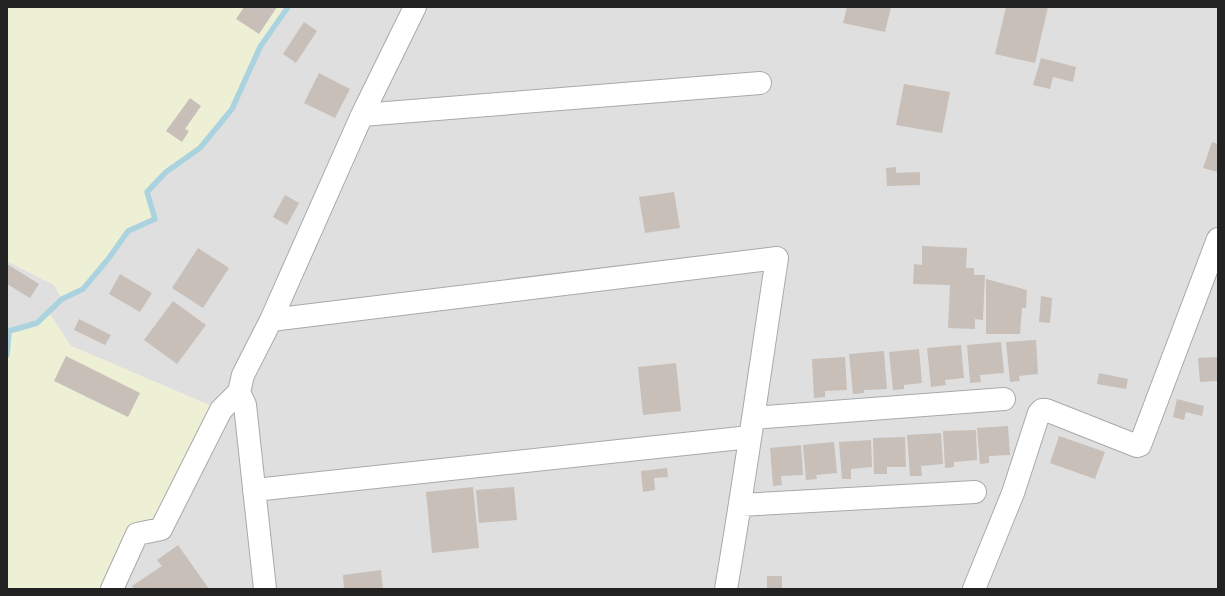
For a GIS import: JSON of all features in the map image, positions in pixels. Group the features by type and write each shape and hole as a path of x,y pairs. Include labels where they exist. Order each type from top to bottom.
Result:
{"street":[{"path":"112,589 137,534 161,529 221,410 239,392 243,375 271,320 362,115 415,7"},
{"path":"362,115 760,83"},
{"path":"974,589 1013,493 1039,413 1042,410 1046,410 1137,446 1140,445 1217,242"},
{"path":"271,320 778,258 751,427 741,505 726,589"},
{"path":"239,392 245,405 265,589"},
{"path":"254,490 751,427 1004,400"},
{"path":"741,505 975,492"}],"shaded area":[{"path":"288,7 1218,7 1218,589 112,589 221,410 71,346 49,313 37,323 9,331 7,355 7,261 54,285 83,289 109,258 128,231 155,219 147,192 166,172 200,148 248,75 260,47"}],"green space":[{"path":"7,7 288,7 260,47 232,109 200,148 166,172 147,192 155,219 128,231 109,258 83,289 62,299 54,285 7,261"},
{"path":"49,313 71,346 221,410 161,529 137,534 112,589 7,589 7,355 9,331 37,323"}],"building":[{"path":"244,7 277,7 259,34 236,19"},
{"path":"847,7 891,7 885,32 843,23"},
{"path":"1006,7 1048,7 1035,63 995,54"},
{"path":"304,22 317,31 296,63 283,54"},
{"path":"1041,58 1076,67 1073,82 1053,77 1050,89 1033,85"},
{"path":"319,73 350,89 335,118 304,103"},
{"path":"904,84 950,92 942,133 896,125"},
{"path":"190,98 201,106 185,129 189,131 182,142 166,131"},
{"path":"1212,142 1218,144 1218,172 1203,168"},
{"path":"896,167 896,173 920,172 920,185 887,186 886,168"},
{"path":"674,192 680,228 645,233 639,197"},
{"path":"285,195 299,203 287,225 273,217"},
{"path":"922,246 967,248 966,268 974,268 974,275 985,275 983,320 975,319 975,329 948,328 950,285 913,284 914,264 922,265"},
{"path":"198,248 229,268 203,308 172,288"},
{"path":"7,264 39,284 30,298 7,284"},
{"path":"120,274 152,293 140,312 109,294"},
{"path":"986,279 1027,290 1026,308 1022,308 1020,334 986,334"},
{"path":"1041,296 1052,298 1050,323 1039,322"},
{"path":"173,301 206,325 177,364 144,340"},
{"path":"79,319 111,335 105,345 74,330"},
{"path":"1036,340 1038,374 1019,376 1020,381 1010,382 1006,342"},
{"path":"1001,342 1004,373 980,375 981,382 970,383 967,345"},
{"path":"961,345 964,378 945,380 946,385 931,387 927,348"},
{"path":"919,349 922,383 904,385 904,389 893,390 889,352"},
{"path":"884,351 887,389 864,390 864,393 853,394 849,354"},
{"path":"66,356 140,393 128,417 54,381"},
{"path":"845,357 847,390 825,391 825,397 814,398 812,359"},
{"path":"1218,357 1218,381 1200,382 1198,358"},
{"path":"676,363 681,411 643,415 638,367"},
{"path":"1099,373 1128,379 1126,389 1097,384"},
{"path":"1177,399 1204,406 1202,416 1186,412 1184,420 1173,417"},
{"path":"1008,426 1010,455 989,456 989,463 980,464 977,428"},
{"path":"976,430 977,460 954,462 954,467 945,468 943,431"},
{"path":"941,433 943,464 921,466 922,476 910,476 907,435"},
{"path":"1059,436 1105,452 1095,479 1050,463"},
{"path":"905,437 906,467 887,467 887,474 874,474 873,438"},
{"path":"871,440 872,467 851,469 851,479 842,479 839,442"},
{"path":"834,442 837,473 816,475 817,479 806,480 803,445"},
{"path":"801,445 803,475 781,476 782,485 773,486 770,448"},
{"path":"667,468 668,477 654,478 655,490 643,492 641,471"},
{"path":"473,487 479,548 432,553 426,492"},
{"path":"514,487 517,520 479,523 476,490"},
{"path":"178,545 209,589 134,589 132,586 162,566 157,560"},
{"path":"381,570 383,589 344,589 343,575"},
{"path":"767,576 782,576 782,589 767,589"}],"waterway":[{"path":"7,355 9,331 37,323 62,299 83,289 109,258 128,231 155,219 147,192 166,172 200,148 232,109 260,47 288,7"}]}
